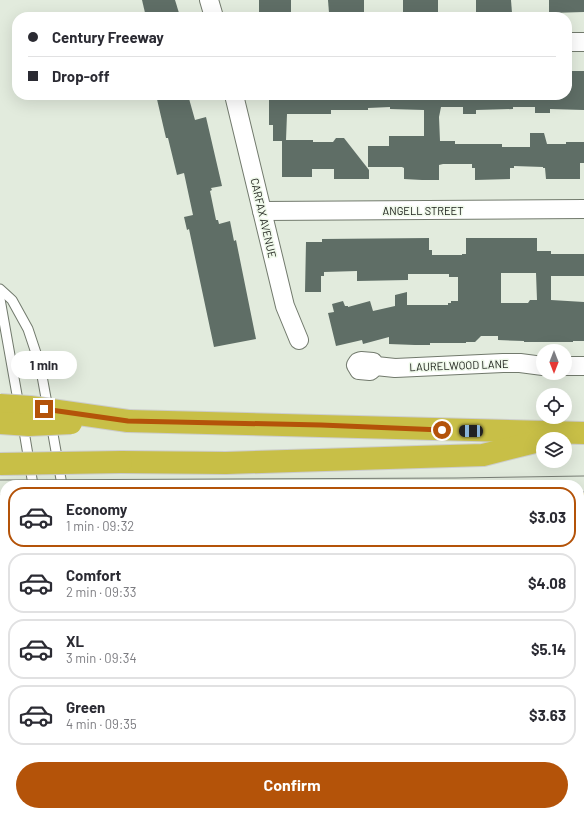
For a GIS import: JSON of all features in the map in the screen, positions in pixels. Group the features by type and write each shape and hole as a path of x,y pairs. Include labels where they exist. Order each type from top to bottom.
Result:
{"highway":[{"path":"0,405 30,407 128,421"},
{"path":"0,423 29,425 128,421 579,433"},
{"path":"0,464 121,462 226,463 483,455 536,442"}],"street":[{"path":"209,0 213,12"},
{"path":"572,42 584,42"},
{"name":"CARFAX AVENUE","path":"235,100 285,306 299,340"},
{"name":"ANGELL STREET","path":"262,210 584,209"},
{"name":"LAURELWOOD LANE","path":"376,366 395,368 503,363 536,365"},
{"path":"572,366 584,366"}],"lane":[{"path":"0,289 12,300 28,329 40,364 61,480"},
{"path":"0,299 32,480"}],"building":[{"path":"142,0 175,0 179,12 145,12"},
{"path":"259,0 291,0 291,12 259,12"},
{"path":"328,0 364,0 364,12 329,12"},
{"path":"403,0 438,0 438,12 403,12"},
{"path":"476,0 511,0 512,12 476,12"},
{"path":"549,0 584,0 584,12 549,12"},
{"path":"572,71 584,71 584,110 550,109 550,113 535,113 535,107 513,107 513,109 476,110 476,114 463,114 463,107 441,107 439,117 440,141 455,141 455,144 502,144 502,147 530,147 530,133 544,133 547,144 584,142 584,163 580,163 580,179 546,179 545,168 543,167 514,166 514,168 510,168 510,179 475,180 475,168 472,168 472,164 443,164 439,165 439,180 404,179 404,168 402,167 368,167 368,146 389,146 389,136 424,136 424,110 390,109 390,107 368,108 368,110 331,110 331,114 287,114 286,140 333,142 336,138 344,138 369,170 369,179 334,179 334,169 312,169 312,177 282,177 282,141 273,141 273,125 269,125 269,100 572,100"},
{"path":"157,100 189,100 195,120 206,117 222,186 211,188 212,190 210,191 216,220 218,220 219,224 230,221 234,241 236,240 256,339 214,347 189,229 187,230 184,217 193,215 184,173 177,175 168,138 166,138"},
{"path":"429,238 429,250 432,250 432,255 462,255 466,254 466,238 537,238 537,251 551,251 551,254 584,254 584,276 551,276 551,300 584,302 584,341 524,342 498,340 498,336 481,336 475,342 430,343 430,345 415,345 389,344 389,337 363,344 362,340 336,346 328,313 334,312 332,304 343,301 345,306 348,307 370,301 373,311 395,306 395,295 407,292 407,305 448,305 451,301 458,301 458,277 449,277 449,274 408,274 408,280 357,281 357,271 324,272 324,276 321,276 321,292 305,292 306,242 322,242 322,239","holes":["501,273 536,273 537,300 530,300 528,303 501,303"]}],"tram line":[{"path":"0,480 584,476"}],"route":[{"path":"44,409 128,421 321,425 442,430"}]}
